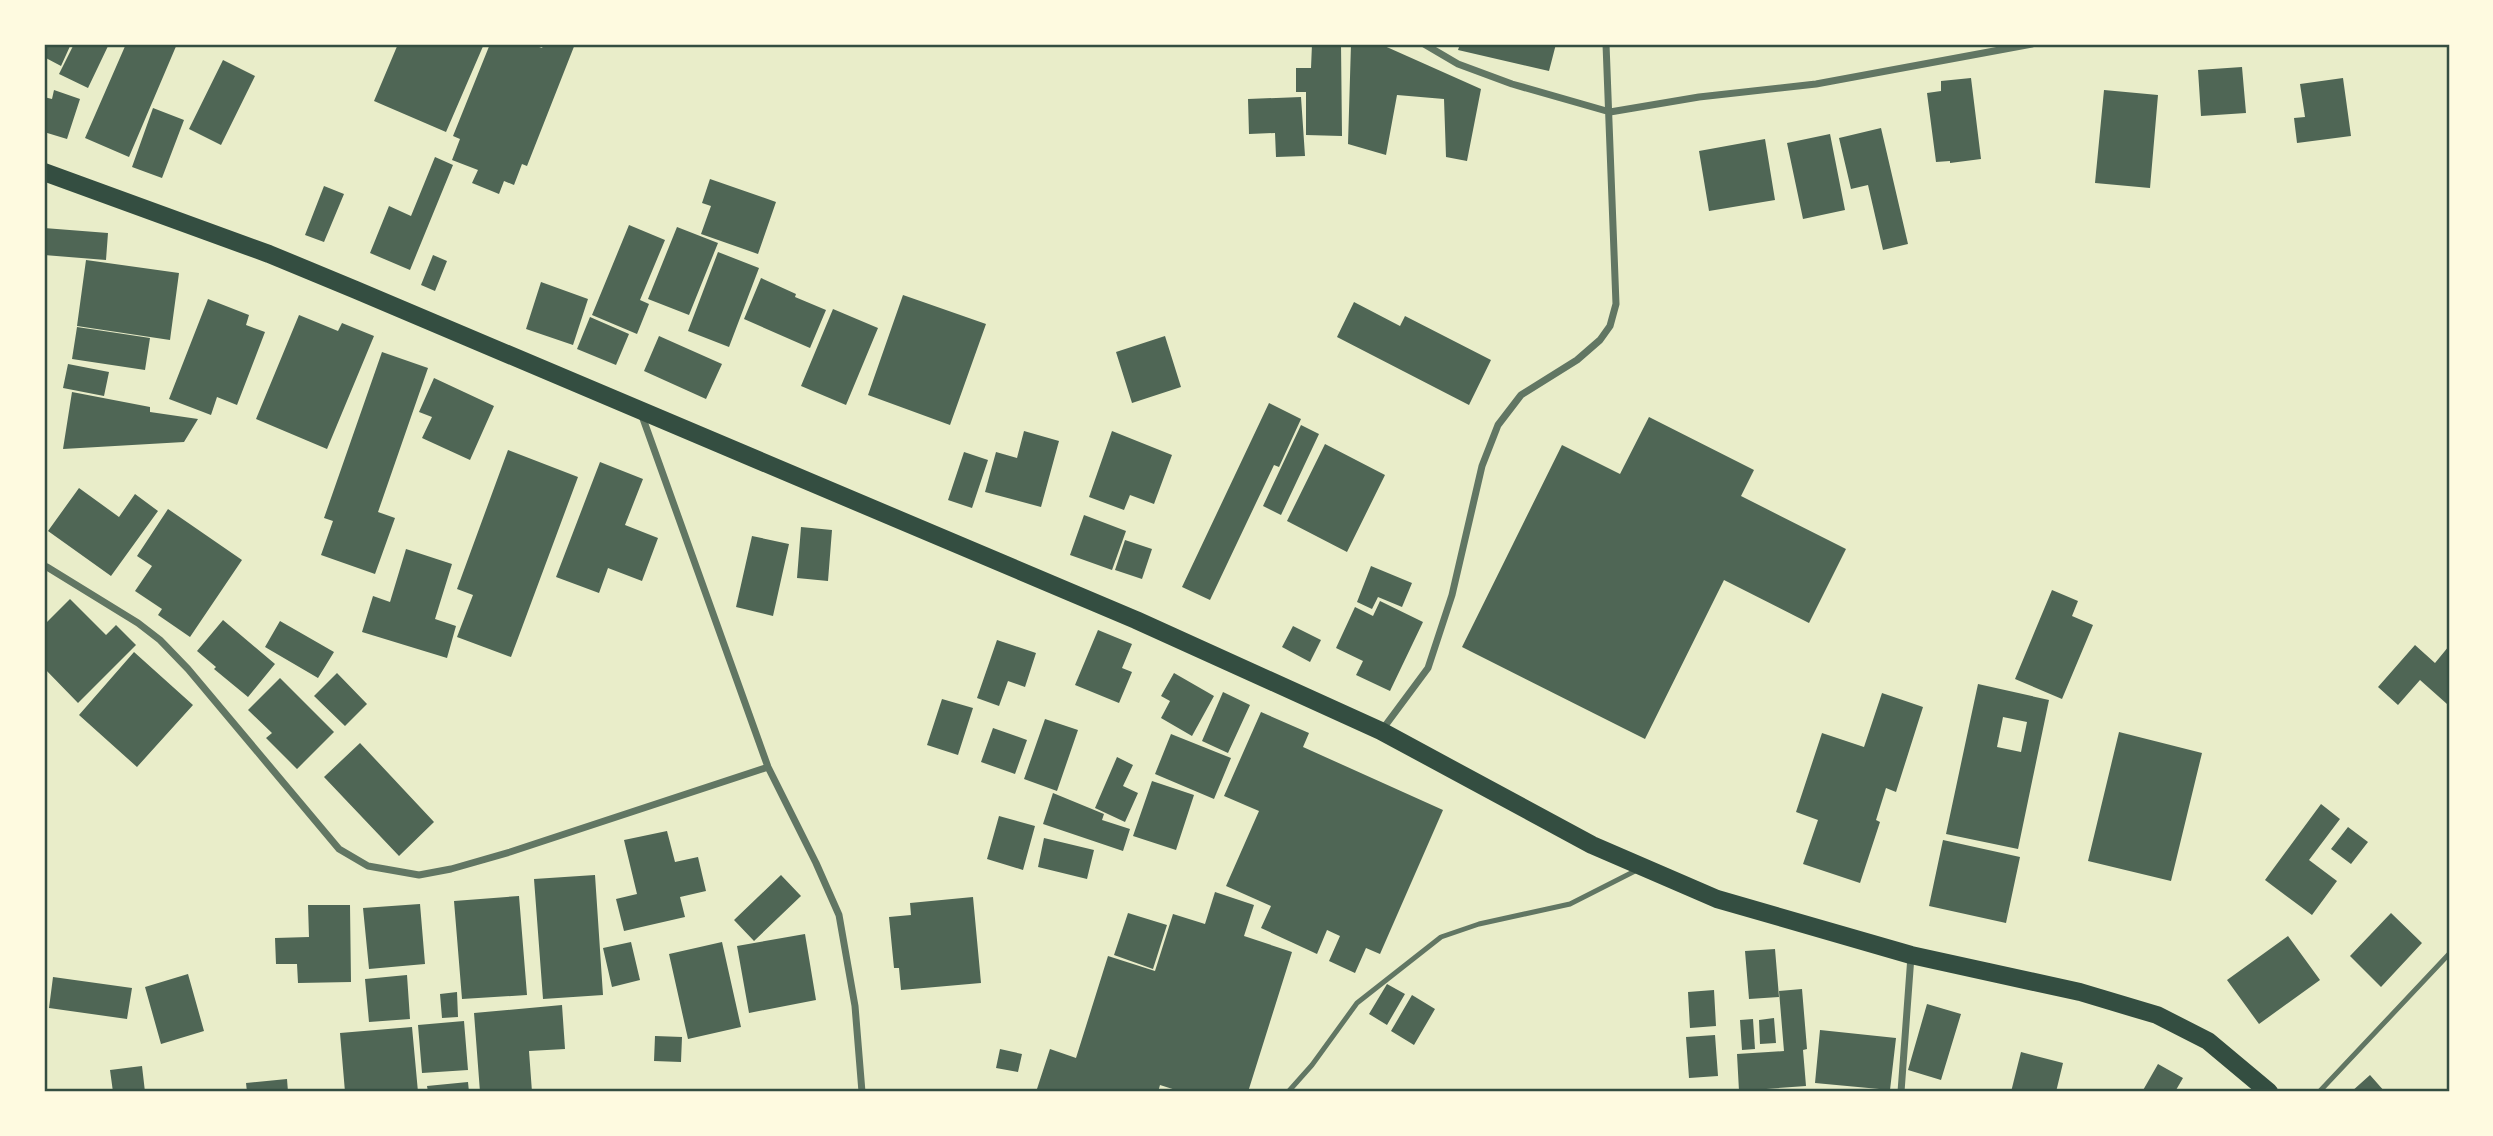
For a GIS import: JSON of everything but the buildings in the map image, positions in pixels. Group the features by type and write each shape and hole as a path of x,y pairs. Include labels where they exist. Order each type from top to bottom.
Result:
{"main road":[{"path":"44,172 269,254 1136,620 1381,731 1592,845 1717,899 1911,955 2080,992 2157,1015 2208,1041 2269,1092"}],"street":[{"path":"1424,44 1458,64 1513,84 1609,112 1699,97 1816,84 2032,44"},
{"path":"1381,731 1428,668 1452,595 1482,467 1498,425 1521,395 1577,360 1600,340 1610,326 1616,304 1606,44"},
{"path":"641,412 768,767 839,915 855,1006 862,1092"},
{"path":"47,567 138,623 160,640 188,669 339,849 368,866 419,875 452,869 768,767"},
{"path":"1901,1092 1911,955"}],"lane":[{"path":"1288,1092 1312,1065 1357,1003 1441,937 1479,924 1570,904 1643,867"},
{"path":"2319,1092 2449,954"}]}
